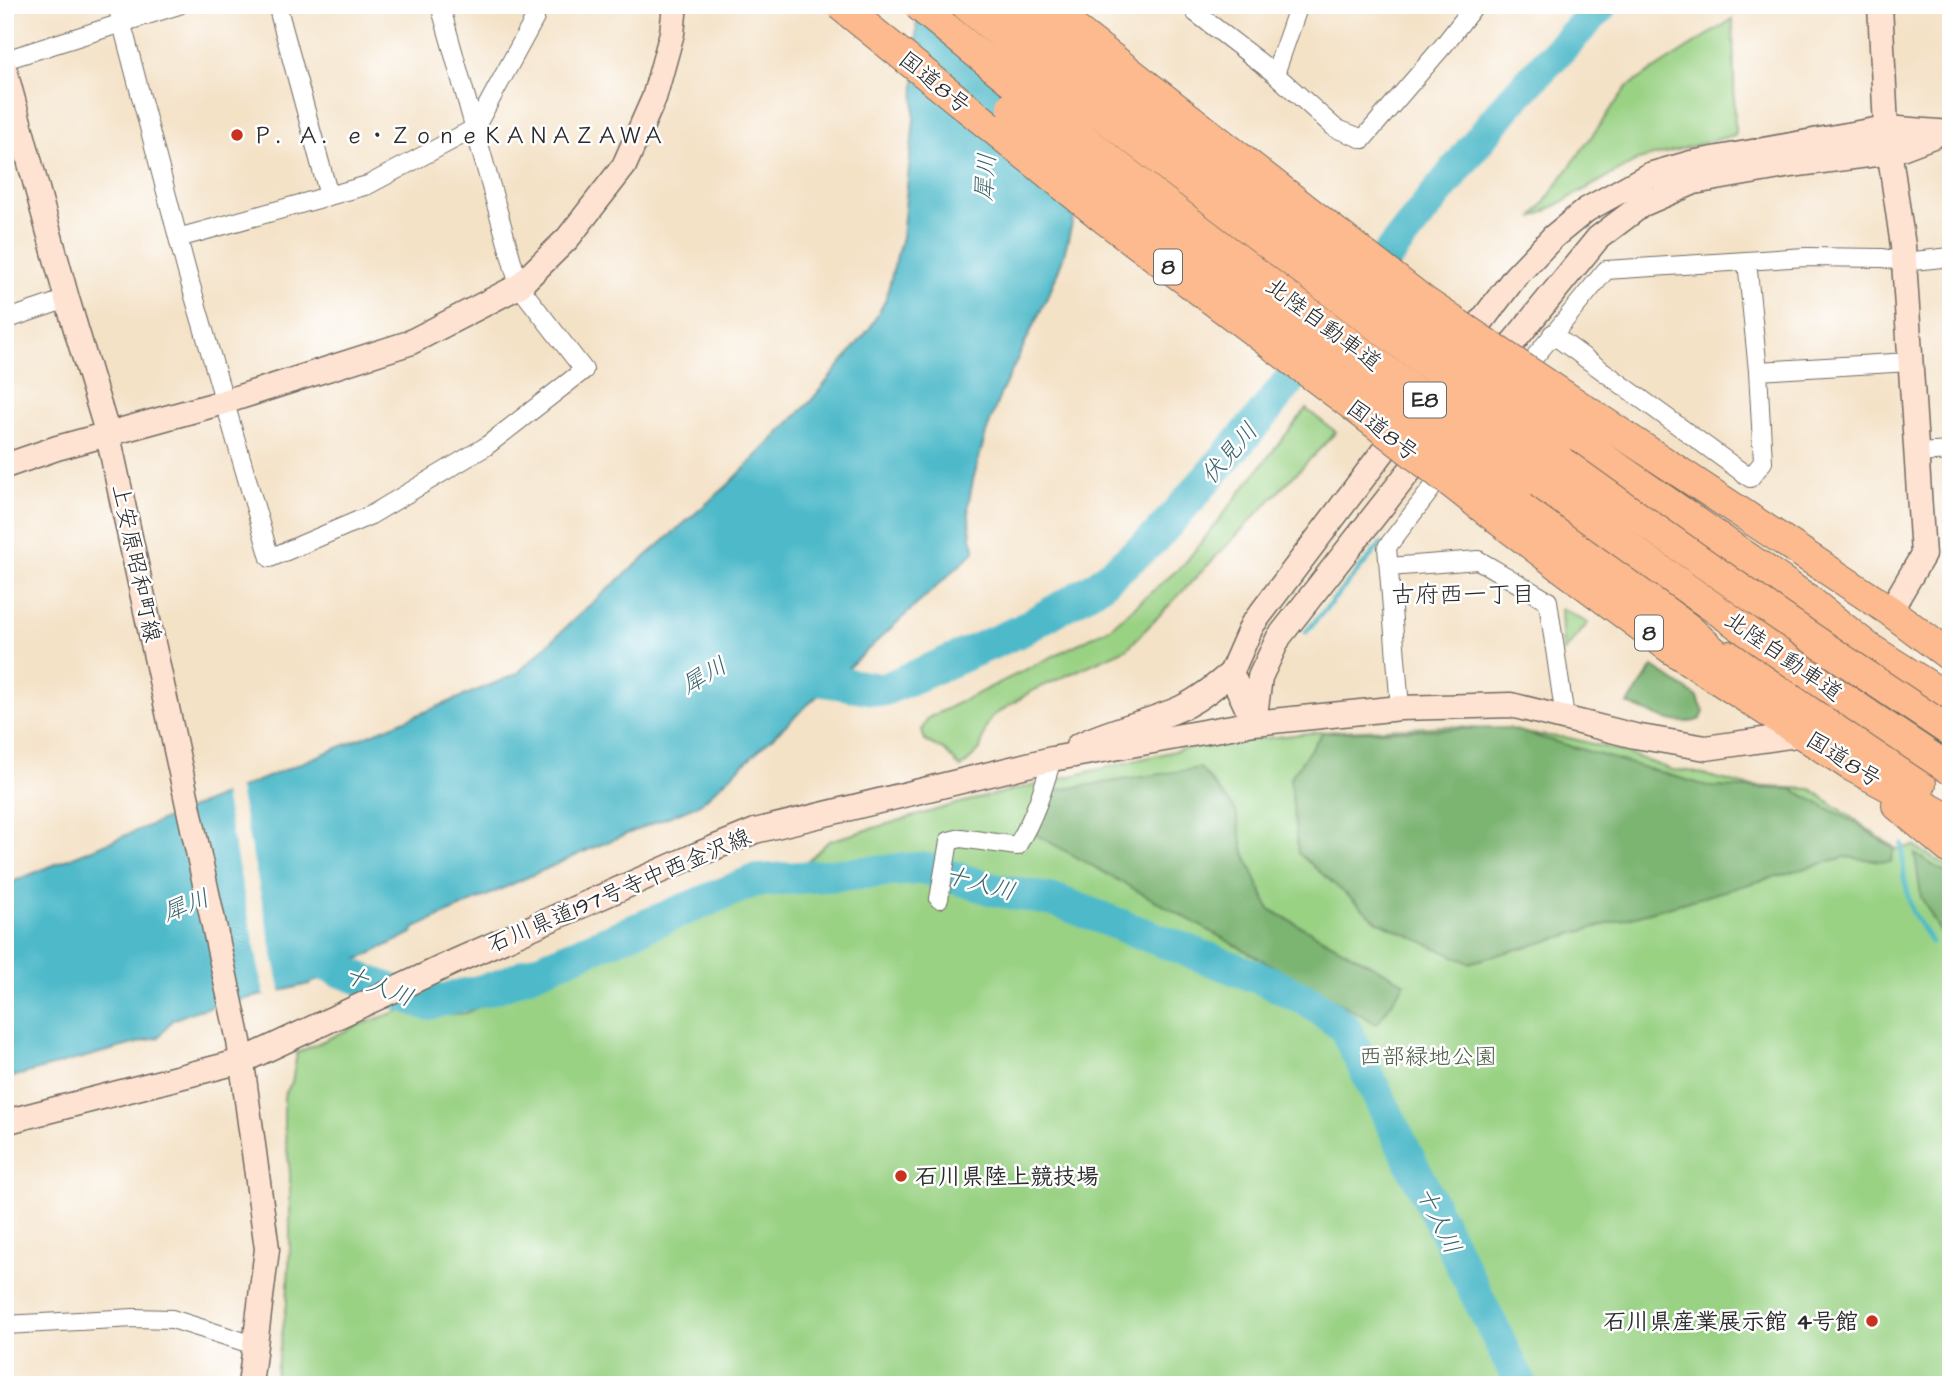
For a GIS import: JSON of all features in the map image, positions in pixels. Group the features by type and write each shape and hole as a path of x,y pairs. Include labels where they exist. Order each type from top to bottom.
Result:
{"highway":[{"name":"国道8号","path":"839,5 1106,220 1349,403 1509,511 1670,648 1852,766 1951,820"},
{"path":"896,5 1175,244 1509,511 1951,804"},
{"name":"北陸自動車道","path":"918,5 1170,207 1381,368 1630,549 1951,770"},
{"name":"北陸自動車道","path":"966,5 1191,184 1400,345 1643,520 1951,732"},
{"path":"997,5 1331,263 1578,422 1890,611 1951,657"},
{"path":"1044,5 1869,648 1951,700"},
{"path":"1806,598 1848,618 1880,617 1890,611"},
{"path":"1689,629 1804,734"},
{"path":"1852,766 1951,850"}],"main road":[{"path":"5,466 57,448 224,401 409,344 519,286 568,238 624,166 654,98 671,33 675,5"},
{"path":"1880,5 1888,140 1904,262 1923,555 1890,611"},
{"name":"上安原昭和町線","path":"5,71 67,299 108,435 240,1051 267,1249 257,1346 250,1385"},
{"path":"1052,759 1103,734 1179,709 1202,697 1231,673 1252,625 1515,277 1553,237 1586,210 1649,175 1691,163 1946,133"},
{"path":"1254,723 1260,677 1279,636 1517,335 1598,238 1643,204 1694,182 1791,165 1888,140"},
{"path":"1231,673 1254,723"},
{"name":"石川県道197号寺中西金沢線","path":"5,1122 240,1051 361,1007 456,961 755,831 1052,759 1254,723 1400,708 1511,705 1635,736 1706,748 1804,734"}],"street":[{"path":"5,60 119,14 180,5"},
{"path":"277,5 329,196"},
{"path":"119,14 178,238 270,558 371,515 485,447 584,370 519,286 440,5"},
{"path":"178,238 368,185 475,128 535,18 537,5"},
{"path":"1196,5 1196,13 1275,74 1335,128 1363,139 1475,5"},
{"path":"1275,74 1299,5"},
{"path":"1400,708 1387,547 1552,334 1606,270 1805,257 1883,258 1904,262 1951,257"},
{"path":"1552,334 1750,478 1763,462 1758,371 1747,261"},
{"path":"5,320 67,299"},
{"path":"1758,371 1910,362"},
{"path":"1917,453 1951,451"},
{"path":"1389,567 1478,560 1548,601 1565,718"},
{"path":"939,899 949,841 961,838 1017,846 1039,802 1052,759"},
{"path":"5,1325 134,1318 172,1319 257,1346"}],"green space":[{"path":"1733,19 1735,135 1638,160 1533,218 1627,87"},
{"path":"1306,409 1336,432 1128,648 1032,691 993,716 986,727 980,750 961,768 944,750 925,741 922,730 928,718 1110,628 1184,564"},
{"path":"1561,608 1588,623 1563,653"},
{"path":"1653,667 1696,696 1704,711 1701,719 1692,722 1674,721 1628,704"},
{"name":"西部緑地公園","path":"1451,726 1569,738 1624,752 1672,770 1689,771 1748,786 1811,789 1896,849 1914,846 1951,869 1951,1385 274,1385 287,1303 290,1247 290,1173 284,1124 284,1096 292,1082 297,1053 356,1026 405,1009 443,1015 466,1013 578,961 711,908 777,889 829,841 960,803 1191,747 1318,732"},
{"path":"1508,728 1711,787 1792,789 1856,823 1894,849 1891,862 1845,857 1469,963 1377,921 1298,853 1290,778 1323,732"},
{"path":"1200,768 1236,811 1244,852 1269,909 1405,983 1377,1024 1035,834 1051,791"},
{"path":"1915,854 1951,876 1951,952 1921,897"}],"water":[{"name":"犀川","path":"917,5 1082,5 1085,16 1074,216 1063,258 1051,289 1000,395 986,433 968,506 975,551 700,804 588,850 415,928 412,933 309,984 195,1011 172,1020 159,1037 5,1079 5,885 517,674 583,611 727,486 811,401 870,328 885,301 902,237 914,119"}],"pier":[{"path":"238,785 281,994 265,998 223,790"}],"waterway":[{"name":"伏見川","path":"1361,289 1507,105 1602,5"},
{"name":"伏見川","path":"789,675 883,690 1020,631 1096,587 1156,537 1260,418 1319,343"},
{"path":"1306,632 1381,544"},
{"path":"1902,844 1904,877 1912,911 1931,942"},
{"name":"十人川","path":"317,933 328,966 427,1004 496,987 754,881 924,868 995,890 1057,901 1267,981 1309,1001 1344,1027 1521,1385"}],"place":[{"name":"Ｐ．Ａ．ｅ・ＺｏｎｅＫＡＮＡＺＡＷＡ","path":"237,135"},
{"name":"石川県陸上競技場","path":"901,1176"},
{"name":"石川県産業展示館 4号館","path":"1872,1321"}],"district":[{"name":"古府西一丁目","path":"1463,594"}]}
